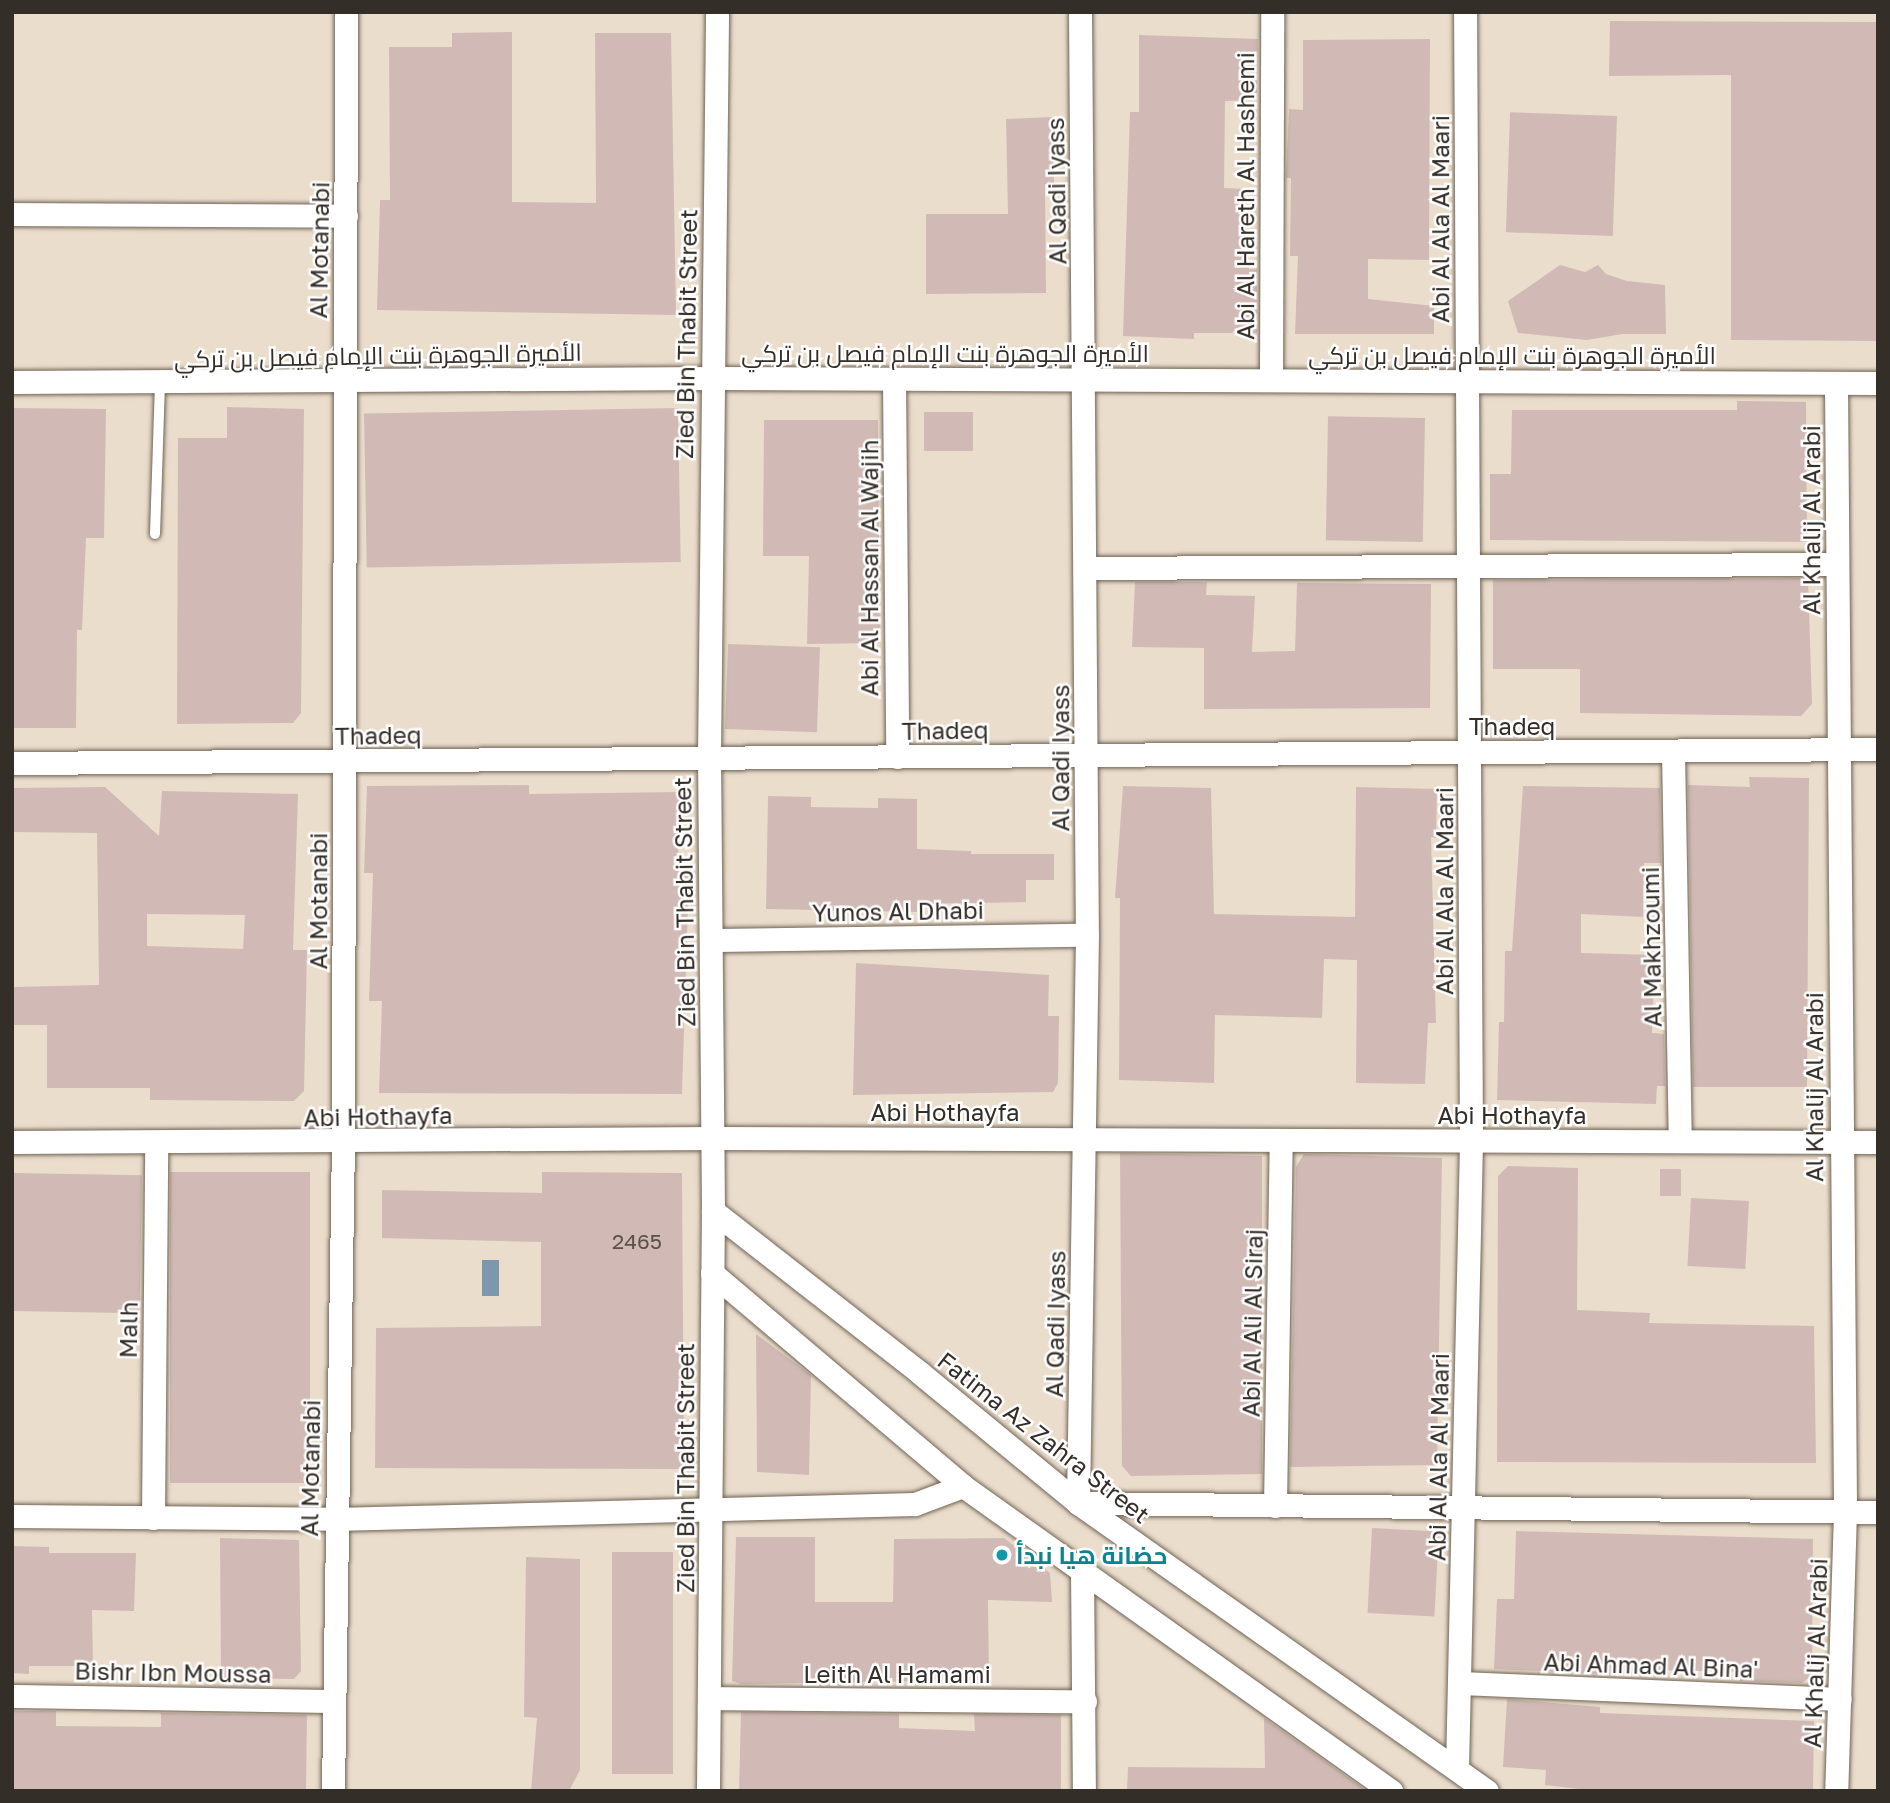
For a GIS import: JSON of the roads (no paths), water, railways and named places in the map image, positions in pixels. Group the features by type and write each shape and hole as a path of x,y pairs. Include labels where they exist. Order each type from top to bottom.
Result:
{"street":[{"name":"Al Motanabi","path":"333,1791 335,1519 343,1143 346,12"},
{"name":"Zied Bin Thabit Street","path":"708,1791 713,1211 709,757 717,12"},
{"name":"Al Qadi Iyass","path":"1078,1503 1087,935 1080,12"},
{"name":"Abi Al Hareth Al Hashemi","path":"1271,380 1272,12"},
{"name":"Abi Al Ala Al Maari","path":"1457,1769 1471,1142 1465,12"},
{"path":"12,214 346,216"},
{"name":"الأميرة الجوهرة بنت الإمام فيصل بن تركي","path":"12,382 712,378 1878,383"},
{"name":"Abi Al Hassan Al Wajih","path":"894,379 897,757"},
{"name":"Al Khalij Al Arabi","path":"1836,384 1845,1512 1836,1791"},
{"path":"1086,568 1838,564"},
{"name":"Thadeq","path":"12,763 1878,749"},
{"name":"Al Makhzoumi","path":"1673,751 1680,1141"},
{"name":"Yunos Al Dhabi","path":"711,940 1087,935"},
{"name":"Abi Hothayfa","path":"12,1142 343,1143 713,1138 1084,1138 1878,1142"},
{"name":"Abi Al Ali Al Siraj","path":"1275,1506 1281,1140"},
{"name":"Malh","path":"153,1518 156,1143"},
{"name":"Fatima Az Zahra Street","path":"713,1211 920,1373 1078,1503 1488,1791"},
{"path":"712,1273 963,1486 1391,1791"},
{"path":"12,1516 335,1519 915,1504 963,1486"},
{"path":"1078,1503 1878,1512"},
{"path":"1082,1570 1084,1791"},
{"name":"Abi Ahmad Al Bina'","path":"1460,1683 1840,1699"},
{"name":"Bishr Ibn Moussa","path":"12,1696 334,1701"},
{"name":"Leith Al Hamami","path":"709,1698 1085,1701"}],"lane":[{"path":"155,534 160,383"}],"water":[{"path":"482,1260 499,1260 499,1296 482,1296"}],"place":[{"name":"حضانة هيا نبدأ","path":"1002,1555"}]}
